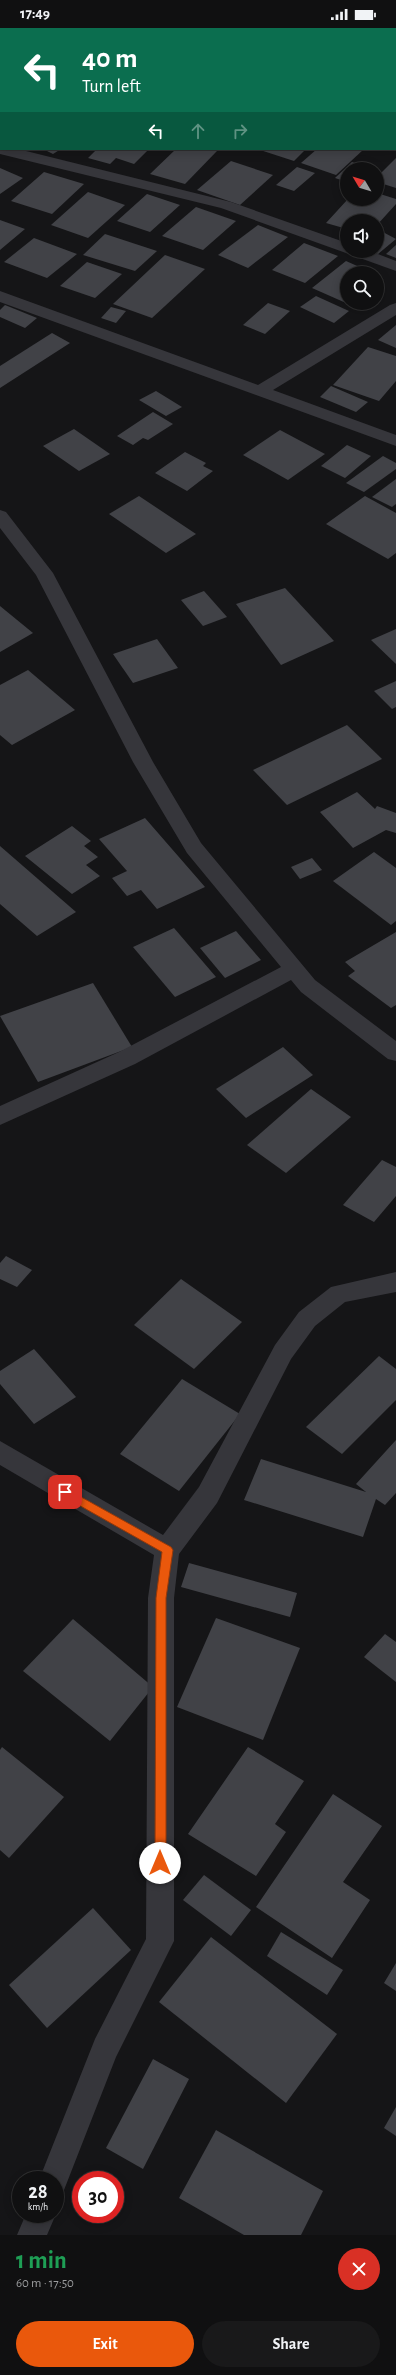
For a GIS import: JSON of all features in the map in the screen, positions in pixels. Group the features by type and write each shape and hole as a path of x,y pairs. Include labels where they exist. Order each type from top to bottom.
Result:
{"street":[{"path":"0,150 226,205 340,246"},
{"path":"374,258 396,266"},
{"path":"0,296 396,441"},
{"path":"260,390 396,308"},
{"path":"0,516 44,573 143,762 194,848 308,986 396,1053"},
{"path":"0,1116 127,1058 295,969"},
{"path":"58,2171 105,2049 160,1941 161,1598 167,1550 208,1495 283,1352 307,1319 339,1294 396,1282"},
{"path":"0,1452 65,1492 167,1550"},
{"path":"32,2235 37,2223"}],"building":[{"path":"45,150 59,150 53,154"},
{"path":"96,150 148,150 134,164 116,158 110,164 88,158"},
{"path":"175,150 217,151 185,184 150,174"},
{"path":"260,150 305,150 294,161"},
{"path":"316,150 363,150 350,162 340,162 340,171 336,175 301,163"},
{"path":"396,158 396,188 384,184 384,170"},
{"path":"231,161 273,175 240,205 197,190"},
{"path":"297,167 315,173 294,191 276,185"},
{"path":"0,168 23,178 0,194"},
{"path":"44,172 84,184 52,214 11,201"},
{"path":"340,173 340,180 335,178"},
{"path":"88,192 125,205 88,238 51,225"},
{"path":"147,194 180,205 150,232 117,221"},
{"path":"384,195 396,199 396,204 384,217 384,214 340,214 340,227 326,223 342,206 384,206"},
{"path":"196,207 236,221 203,250 162,236"},
{"path":"0,220 25,229 0,250"},
{"path":"258,225 288,237 248,268 218,255"},
{"path":"384,233 396,239 384,249"},
{"path":"105,234 157,251 135,271 83,255"},
{"path":"34,238 77,254 47,278 4,262"},
{"path":"304,243 338,256 305,283 272,270"},
{"path":"396,245 396,258 386,254"},
{"path":"165,255 205,269 152,318 113,304"},
{"path":"346,261 357,266 340,266 340,300 312,288"},
{"path":"87,262 122,274 95,298 60,286"},
{"path":"316,296 340,307 340,310 349,311 334,323 300,307"},
{"path":"268,303 290,311 265,334 243,325"},
{"path":"5,305 37,318 25,328 0,317 0,310"},
{"path":"111,307 126,311 116,323 101,318"},
{"path":"396,325 396,348 378,340"},
{"path":"52,333 70,343 0,388 0,366"},
{"path":"368,347 396,356 396,381 379,401 333,385"},
{"path":"331,386 368,402 356,412 320,397"},
{"path":"156,391 182,407 166,416 139,400"},
{"path":"153,412 173,424 148,440 143,438 133,445 117,436"},
{"path":"74,429 110,454 79,471 43,446"},
{"path":"280,430 325,454 288,480 243,455"},
{"path":"347,445 371,456 345,478 321,466"},
{"path":"185,452 206,463 203,466 213,471 187,491 155,473"},
{"path":"383,456 396,463 396,469 364,492 346,483"},
{"path":"396,479 396,504 392,507 372,497"},
{"path":"139,496 196,534 166,553 109,514"},
{"path":"365,496 396,513 396,553 388,559 326,524"},
{"path":"285,588 334,641 281,665 236,604"},
{"path":"204,591 227,617 203,626 181,600"},
{"path":"0,606 33,633 0,652"},
{"path":"396,629 396,664 371,640"},
{"path":"157,639 178,668 133,683 113,654"},
{"path":"28,670 75,710 12,745 0,735 0,685"},
{"path":"396,681 396,707 392,709 374,691"},
{"path":"347,725 382,759 287,805 253,770"},
{"path":"357,792 375,809 377,806 396,813 396,833 386,830 353,848 320,812"},
{"path":"145,818 205,887 157,909 141,890 127,896 112,878 127,871 99,839"},
{"path":"72,826 91,841 84,846 98,857 86,865 100,876 72,894 25,856"},
{"path":"0,846 76,912 37,936 0,904"},
{"path":"374,852 396,868 396,921 391,925 333,881"},
{"path":"312,858 322,870 300,879 291,867"},
{"path":"174,928 216,977 175,997 133,947"},
{"path":"236,931 261,960 225,978 200,948"},
{"path":"396,932 396,1005 391,1008 348,976 355,971 345,962"},
{"path":"93,983 132,1047 38,1082 0,1016"},
{"path":"283,1047 313,1075 246,1118 216,1089"},
{"path":"311,1089 351,1117 286,1173 247,1145"},
{"path":"382,1160 396,1167 396,1196 374,1222 343,1205"},
{"path":"6,1256 32,1270 17,1287 0,1279 0,1263"},
{"path":"181,1279 242,1322 194,1369 134,1325"},
{"path":"34,1349 76,1397 34,1424 0,1384 0,1371"},
{"path":"379,1356 396,1369 396,1400 342,1454 306,1427"},
{"path":"182,1379 240,1414 179,1491 120,1454"},
{"path":"396,1440 396,1493 385,1505 376,1499 363,1537 244,1500 261,1459 366,1492 356,1484"},
{"path":"189,1563 297,1593 290,1617 181,1587"},
{"path":"216,1618 300,1648 263,1740 177,1707"},
{"path":"73,1619 153,1687 110,1741 23,1671"},
{"path":"385,1634 396,1642 396,1682 364,1657"},
{"path":"2,1747 64,1797 9,1858 0,1850 0,1750"},
{"path":"248,1747 304,1781 275,1824 286,1832 256,1876 188,1834"},
{"path":"333,1794 382,1826 343,1882 370,1900 332,1958 256,1907"},
{"path":"204,1875 251,1910 231,1936 183,1900"},
{"path":"93,1908 131,1950 47,2028 9,1985"},
{"path":"281,1932 343,1970 327,1995 267,1956"},
{"path":"211,1937 337,2034 286,2103 159,2002"},
{"path":"396,1963 396,1991 384,1983"},
{"path":"153,2059 189,2079 143,2169 106,2148"},
{"path":"396,2107 396,2136 384,2128"},
{"path":"216,2130 323,2191 301,2235 244,2235 179,2198"}],"route":[{"path":"65,1492 167,1550 161,1598 160,1863"}]}
